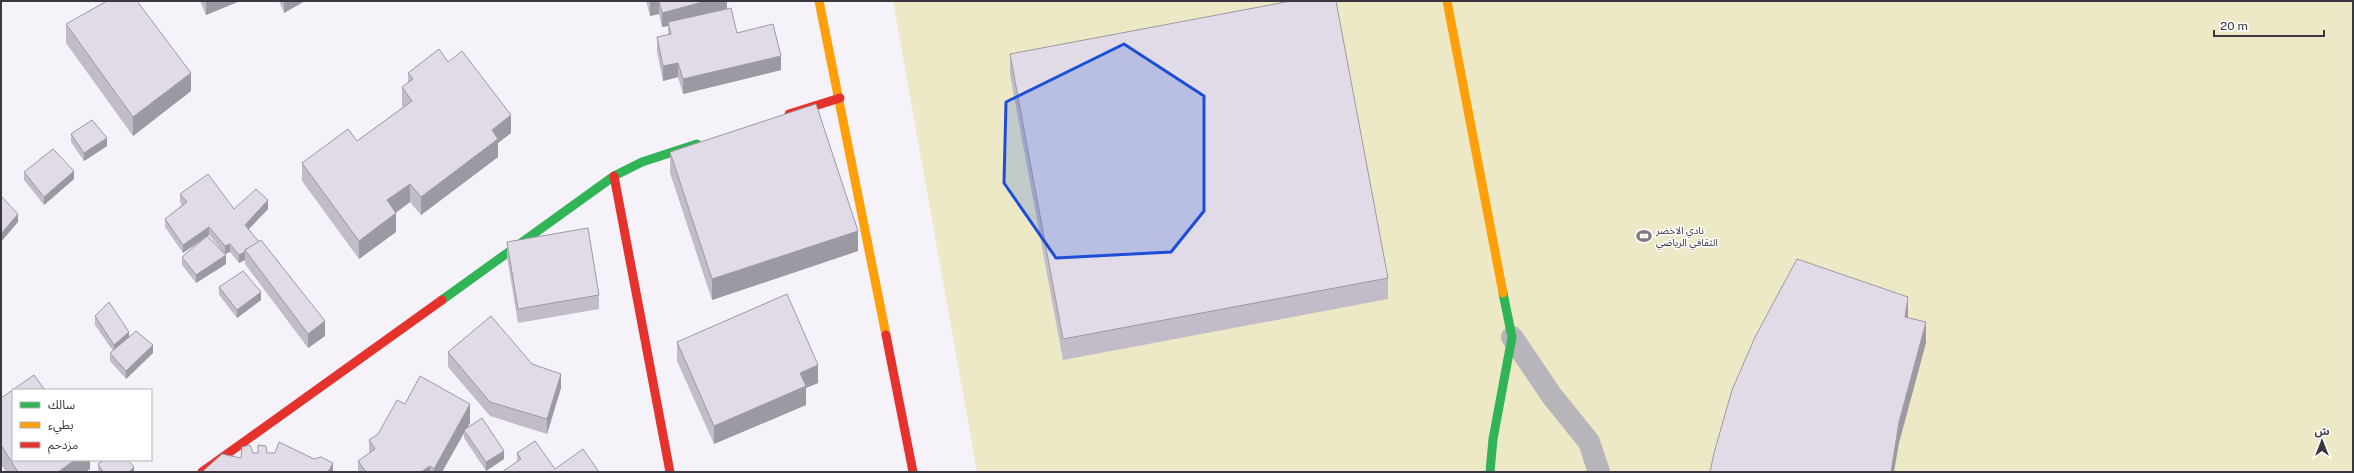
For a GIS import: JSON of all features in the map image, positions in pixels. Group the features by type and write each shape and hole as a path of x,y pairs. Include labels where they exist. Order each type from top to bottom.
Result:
{"street":[{"path":"820,1 913,472"},
{"path":"1447,1 1512,337 1493,439 1490,472"},
{"path":"781,117 840,98"},
{"path":"202,472 614,176 642,162 708,141"},
{"path":"614,176 670,472"},
{"path":"1512,337 1552,396 1589,442 1599,472"}],"highlighted area":[{"path":"1124,44 1204,96 1204,211 1171,252 1056,258 1004,183 1006,102"}],"shaded area":[{"name":"نادي الاخضر الثقافي الرياضي","path":"893,1 2353,1 2353,472 977,472"}],"building":[{"path":"107,1 137,1 191,73 133,117 66,24"},
{"path":"659,1 706,1 662,13"},
{"path":"1291,1 1336,1 1388,278 1063,339 1010,54"},
{"path":"731,8 737,33 773,24 781,56 683,79 678,63 663,66 657,37 671,34 668,22"},
{"path":"439,49 448,62 462,51 511,115 492,130 498,139 421,197 410,184 387,200 396,213 359,241 302,163 348,129 357,141 412,101 402,87 413,79 408,73"},
{"path":"816,104 858,231 712,279 670,152"},
{"path":"92,120 107,138 84,153 71,134"},
{"path":"53,149 74,171 44,197 24,172"},
{"path":"208,174 234,209 256,189 268,200 245,225 259,242 239,255 230,244 225,246 209,227 183,245 165,219 187,202 180,194"},
{"path":"1,196 18,214 1,234"},
{"path":"588,228 599,295 518,309 507,242"},
{"path":"207,236 226,255 196,275 182,257"},
{"path":"261,240 325,321 308,334 245,250"},
{"path":"1797,259 1908,297 1905,317 1926,322 1899,422 1891,472 1710,472 1732,390 1755,337"},
{"path":"243,271 261,292 237,310 219,287"},
{"path":"787,294 818,365 800,373 806,386 714,426 677,342"},
{"path":"109,302 129,332 114,345 95,316"},
{"path":"491,316 532,364 561,374 547,419 490,402 448,352"},
{"path":"136,331 153,345 126,371 110,353"},
{"path":"34,375 44,389 14,389"},
{"path":"420,376 470,404 434,469 430,466 421,472 366,472 358,461 375,449 369,440 378,434 397,400 405,404"},
{"path":"12,390 12,461 74,461 58,472 18,472 1,445 1,398"},
{"path":"482,418 504,451 486,462 464,430"},
{"path":"535,441 555,469 583,449 599,472 502,472 521,459 517,453"},
{"path":"279,442 314,459 321,457 333,463 328,472 202,472 222,454 241,458 242,447 250,445 253,453 258,453 258,445 266,446 267,453 275,453"},
{"path":"102,461 129,461 134,467 129,472 103,472 98,464"}],"traffic: fast":[{"path":"442,300 614,176 642,162 697,144"},
{"path":"1490,472 1493,439 1512,337 1503,293"}],"traffic: slow":[{"path":"819,1 886,335"},
{"path":"1447,1 1503,293"}],"traffic: jam":[{"path":"789,114 840,98"},
{"path":"614,176 670,472"},
{"path":"202,472 442,300"},
{"path":"886,335 913,472"}],"place":[{"name":"نادي الاخضر الثقافي الرياضي","path":"1644,236"}]}
